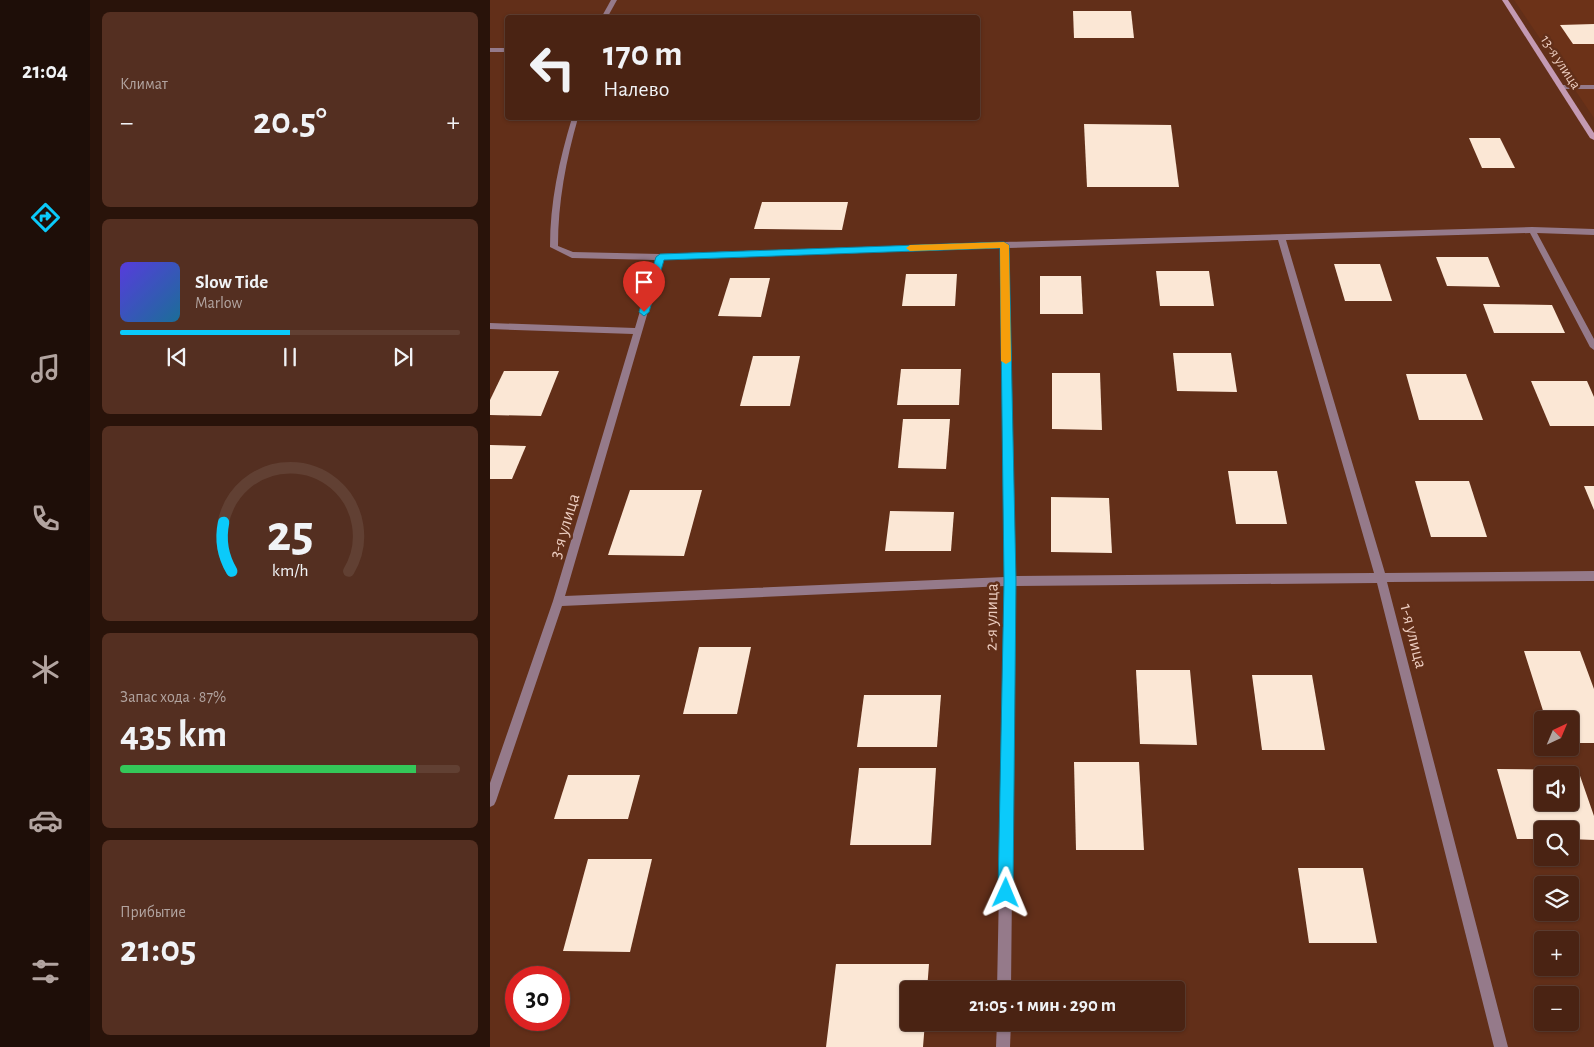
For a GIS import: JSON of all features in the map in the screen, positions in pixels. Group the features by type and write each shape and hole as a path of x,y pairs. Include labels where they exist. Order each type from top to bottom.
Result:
{"street":[{"path":"606,15 614,0"},
{"name":"13-я улица","path":"1505,0 1594,138"},
{"path":"490,50 505,50"},
{"path":"1562,88 1594,87"},
{"path":"574,120 564,155 553,218 554,247 572,255 660,257 1532,230 1594,232"},
{"path":"1532,230 1594,347"},
{"name":"1-я улица","path":"1281,237 1380,578 1501,1047"},
{"name":"2-я улица","path":"1004,245 1010,581 1004,981"},
{"name":"3-я улица","path":"490,800 558,601 660,257"},
{"path":"490,326 638,331"},
{"path":"558,601 1010,581 1594,576"},
{"path":"1003,1047 1004,1031"}],"shaded area":[{"path":"1514,0 1594,0 1594,118"}],"building":[{"path":"1073,11 1131,11 1134,38 1074,38"},
{"path":"1594,24 1594,44 1573,44 1560,25"},
{"path":"1084,124 1171,125 1179,187 1087,187"},
{"path":"1469,138 1500,138 1515,168 1482,168"},
{"path":"762,202 848,202 842,230 754,229"},
{"path":"1436,257 1488,257 1500,287 1447,286"},
{"path":"1334,264 1380,264 1392,301 1345,301"},
{"path":"1156,271 1209,271 1214,306 1160,306"},
{"path":"906,274 957,274 955,306 902,306"},
{"path":"1040,276 1081,276 1083,314 1040,314"},
{"path":"730,278 770,278 761,317 718,316"},
{"path":"1483,304 1552,305 1565,333 1494,333"},
{"path":"1173,353 1231,353 1237,392 1177,391"},
{"path":"753,356 800,356 790,406 740,406"},
{"path":"901,369 961,369 959,405 897,405"},
{"path":"504,371 559,371 541,416 490,415 490,400"},
{"path":"1052,373 1100,373 1102,430 1052,429"},
{"path":"1406,374 1466,374 1483,420 1419,420"},
{"path":"1531,381 1587,381 1594,397 1594,426 1550,426"},
{"path":"903,419 950,419 946,469 898,468"},
{"path":"490,445 526,446 512,479 490,479"},
{"path":"1228,471 1277,471 1287,524 1236,524"},
{"path":"1415,481 1469,481 1487,537 1431,537"},
{"path":"1584,486 1594,486 1594,510"},
{"path":"630,490 702,490 684,556 608,555"},
{"path":"1051,497 1109,498 1112,553 1051,552"},
{"path":"890,511 954,512 951,551 885,551"},
{"path":"699,647 751,647 737,714 683,714"},
{"path":"1524,651 1580,651 1594,689 1594,743 1579,743 1579,711 1543,711"},
{"path":"1136,670 1190,670 1197,745 1140,744"},
{"path":"1252,675 1312,675 1325,750 1262,750"},
{"path":"864,695 941,695 937,747 857,747"},
{"path":"1074,762 1139,762 1144,850 1076,850"},
{"path":"859,768 936,768 931,845 850,845"},
{"path":"1497,769 1534,769 1534,811 1579,811 1579,773 1594,816 1594,840 1579,839 1579,821 1534,821 1534,839 1517,839"},
{"path":"568,775 640,775 628,819 554,819"},
{"path":"588,859 652,859 630,952 563,951"},
{"path":"1298,868 1363,868 1377,943 1309,943"},
{"path":"836,964 929,964 928,981 900,981 900,1031 924,1031 923,1047 826,1047"}],"slow traffic":[{"path":"910,248 1004,245 1006,361"}],"route":[{"path":"644,312 660,257 1004,245 1010,581 1006,893"}]}
